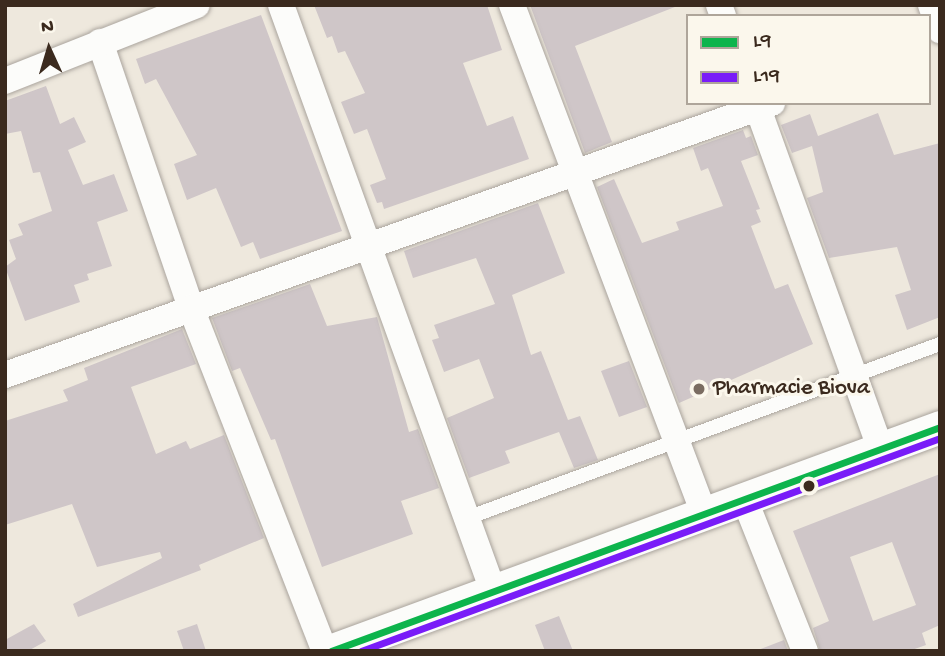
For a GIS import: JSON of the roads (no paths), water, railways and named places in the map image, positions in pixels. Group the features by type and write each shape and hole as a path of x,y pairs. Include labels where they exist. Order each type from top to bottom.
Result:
{"street":[{"path":"5,81 197,5"},
{"path":"281,5 492,588"},
{"path":"512,5 573,173 703,511"},
{"path":"931,5 940,30"},
{"path":"100,42 191,308 325,651"},
{"path":"5,375 762,105 880,448"},
{"path":"330,651 492,588 940,427"},
{"path":"744,498 805,651"}],"lane":[{"path":"467,518 675,439 940,344"}],"place":[{"name":"Pharmacie Biova","path":"699,389"}]}
